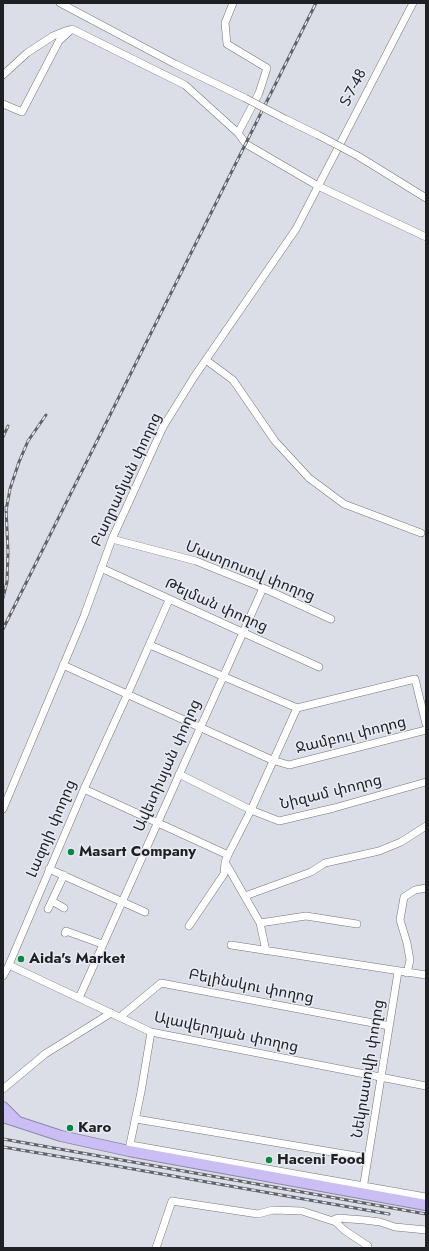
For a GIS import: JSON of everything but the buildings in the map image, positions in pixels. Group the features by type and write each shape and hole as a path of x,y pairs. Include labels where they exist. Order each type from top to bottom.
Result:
{"highway":[{"path":"3,1107 18,1121"},
{"path":"3,1117 61,1136 363,1190 426,1205"},
{"path":"3,1124 18,1121"}],"street":[{"path":"60,3 175,64 358,156 426,198"},
{"path":"233,3 225,23 227,44 267,68 259,93 238,134"},
{"name":"Տ-7-48","path":"318,186 413,3"},
{"path":"3,104 22,112 59,40 72,29"},
{"path":"3,75 27,53 53,36 72,29 186,85 238,134 246,144 318,186 426,237"},
{"name":"Բաղրամյան փողոց","path":"3,809 84,616 112,539 163,427 206,360 296,229 318,186"},
{"path":"206,360 233,380 275,441 309,478 344,504 421,534"},
{"name":"Մատրոսով փողոց","path":"112,539 196,561 263,588 331,619"},
{"name":"Թելման փողոց","path":"101,568 319,667"},
{"name":"Ավետիսյան փողոց","path":"79,998 263,588"},
{"name":"Լազոյի փողոց","path":"3,976 84,789 169,600"},
{"path":"150,645 297,708 415,679 426,724"},
{"name":"Ջամբուլ փողոց","path":"63,665 128,693 272,760 289,765 426,730"},
{"path":"189,926 224,874 225,862 228,855 251,810 272,760 297,708"},
{"name":"Նիզամ փողոց","path":"179,774 251,810 279,821 334,808 426,782"},
{"path":"84,789 228,855"},
{"path":"245,896 311,872 325,863 379,851 401,842 426,826"},
{"path":"225,862 260,923 266,951"},
{"path":"49,869 145,912"},
{"path":"48,909 64,876"},
{"path":"407,973 410,960 407,943 400,920 404,897 416,890 426,888"},
{"path":"52,901 64,908"},
{"path":"260,923 306,916 357,924"},
{"path":"65,933 66,931 102,944"},
{"path":"231,945 426,976"},
{"name":"Ալավերդյան փողոց","path":"9,965 150,1032 426,1086"},
{"name":"Նեկրասովի փողոց","path":"363,1190 398,972"},
{"name":"Բելինսկու փողոց","path":"120,1017 161,983 390,1026"},
{"path":"3,1089 45,1054 111,1013"},
{"path":"130,1148 150,1032"},
{"path":"136,1119 368,1158"},
{"path":"363,1190 426,1197"},
{"path":"156,1248 172,1201 258,1214 273,1210 302,1212 333,1220 344,1230 368,1246 368,1248"},
{"path":"333,1220 338,1218 364,1220 380,1222 396,1227 426,1230"}],"railway":[{"path":"3,629 316,3"},
{"path":"6,511 10,489 19,462 28,441 46,415"},
{"path":"3,437 8,426"},
{"path":"3,598 7,582 8,552 6,507"},
{"path":"3,1139 426,1214"},
{"path":"3,1147 389,1214"}],"place":[{"name":"Masart Company","path":"71,852"},
{"name":"Aida's Market","path":"21,959"},
{"name":"Karo","path":"70,1128"},
{"name":"Haceni Food","path":"269,1160"}]}
